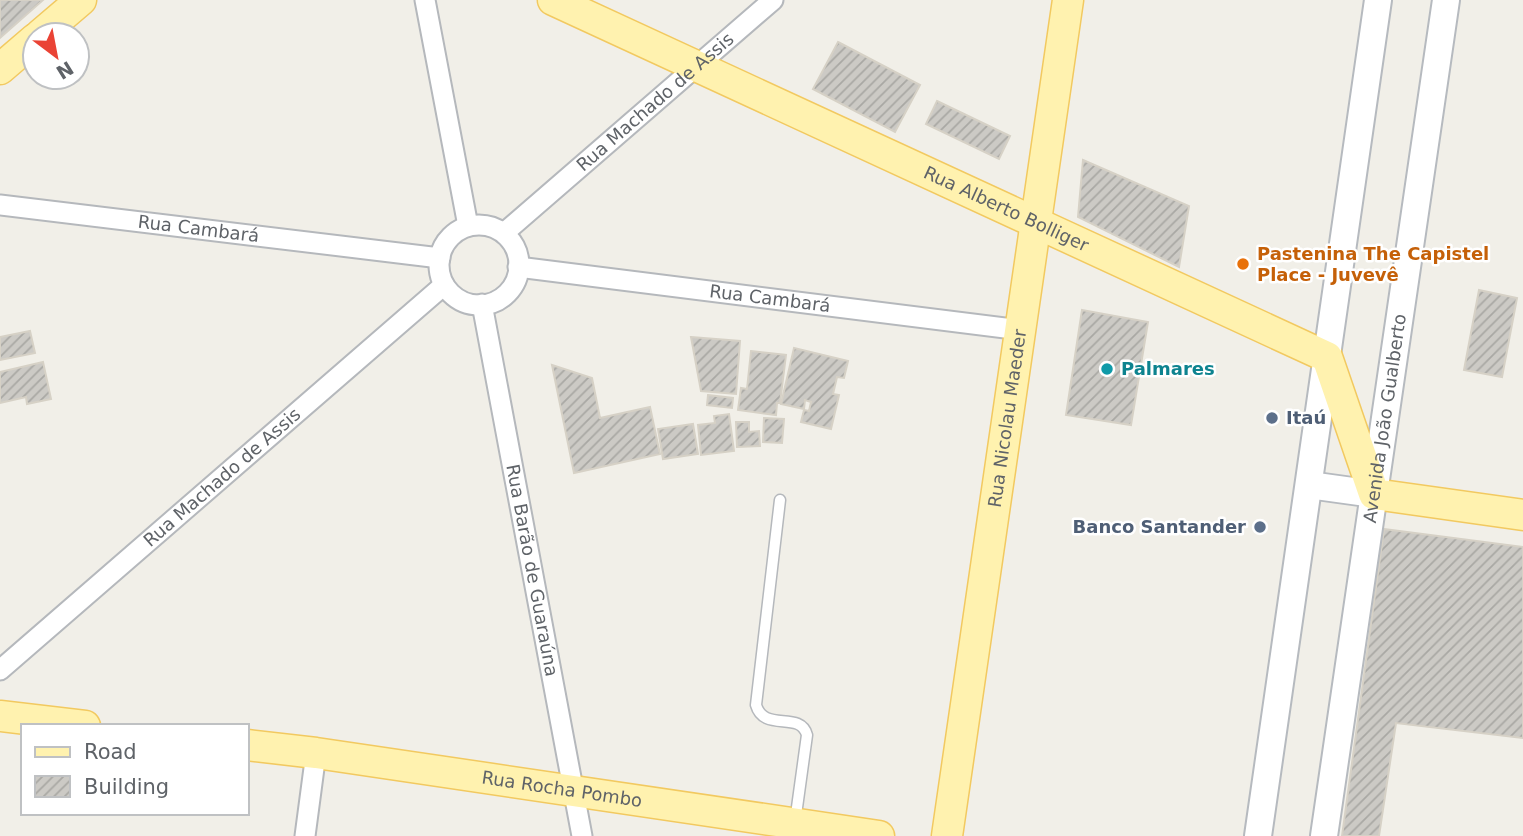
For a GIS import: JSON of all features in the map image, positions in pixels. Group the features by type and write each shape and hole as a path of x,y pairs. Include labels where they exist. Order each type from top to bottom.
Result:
{"main road":[{"path":"56,21 81,0"},
{"name":"Rua Alberto Bolliger","path":"553,0 1327,357"},
{"name":"Rua Nicolau Maeder","path":"947,836 1068,0"},
{"path":"0,69 21,51"},
{"path":"1327,357 1374,494 1523,515"},
{"path":"0,716 68,724"},
{"name":"Rua Rocha Pombo","path":"248,745 879,836"}],"street":[{"path":"425,0 468,226"},
{"name":"Rua Machado de Assis","path":"504,233 773,0"},
{"path":"1258,836 1378,0"},
{"name":"Avenida João Gualberto","path":"1324,836 1446,0"},
{"name":"Rua Cambará","path":"0,205 440,258"},
{"path":"468,226 488,226 504,233 513,244 519,267 511,288 493,302 482,304 461,301 444,285 439,269 440,258 448,239 468,226"},
{"name":"Rua Cambará","path":"519,267 1021,330"},
{"name":"Rua Machado de Assis","path":"0,670 444,285"},
{"name":"Rua Barão de Guaraúna","path":"482,304 582,836"},
{"path":"1308,485 1374,494"},
{"path":"305,836 316,753"}],"lane":[{"path":"780,500 755,705 763,718 800,724 805,728 807,735 794,822"}],"building":[{"path":"0,0 43,0 0,38"},
{"path":"838,42 920,85 895,132 813,89"},
{"path":"937,101 1010,136 999,159 926,124"},
{"path":"1083,160 1189,206 1179,267 1078,217"},
{"path":"1479,290 1517,298 1502,377 1464,370"},
{"name":"Palmares","path":"1082,310 1148,322 1131,425 1066,415"},
{"path":"30,331 35,353 0,360 0,337"},
{"path":"691,337 740,341 736,394 701,391"},
{"path":"794,348 848,361 844,378 837,377 833,394 839,395 831,429 801,422 804,410 809,411 811,402 805,400 804,409 781,404"},
{"path":"751,351 786,355 776,415 738,410 741,388 747,389"},
{"path":"43,362 51,399 27,404 26,397 0,403 0,372"},
{"path":"552,365 592,378 600,418 650,407 660,454 574,473"},
{"path":"708,395 733,398 732,408 707,405"},
{"path":"729,414 734,451 701,455 698,425 715,423 714,416"},
{"path":"764,418 784,419 782,443 763,442"},
{"path":"736,422 749,422 749,432 759,431 760,446 737,447"},
{"path":"693,424 698,454 663,459 658,429"},
{"path":"1384,529 1523,547 1523,738 1396,723 1379,836 1342,836"}],"place":[{"name":"Pastenina The Capistel Place - Juvevê","path":"1243,264"},
{"name":"Palmares","path":"1107,369"},
{"name":"Itaú","path":"1272,418"},
{"name":"Banco Santander","path":"1260,527"}]}
